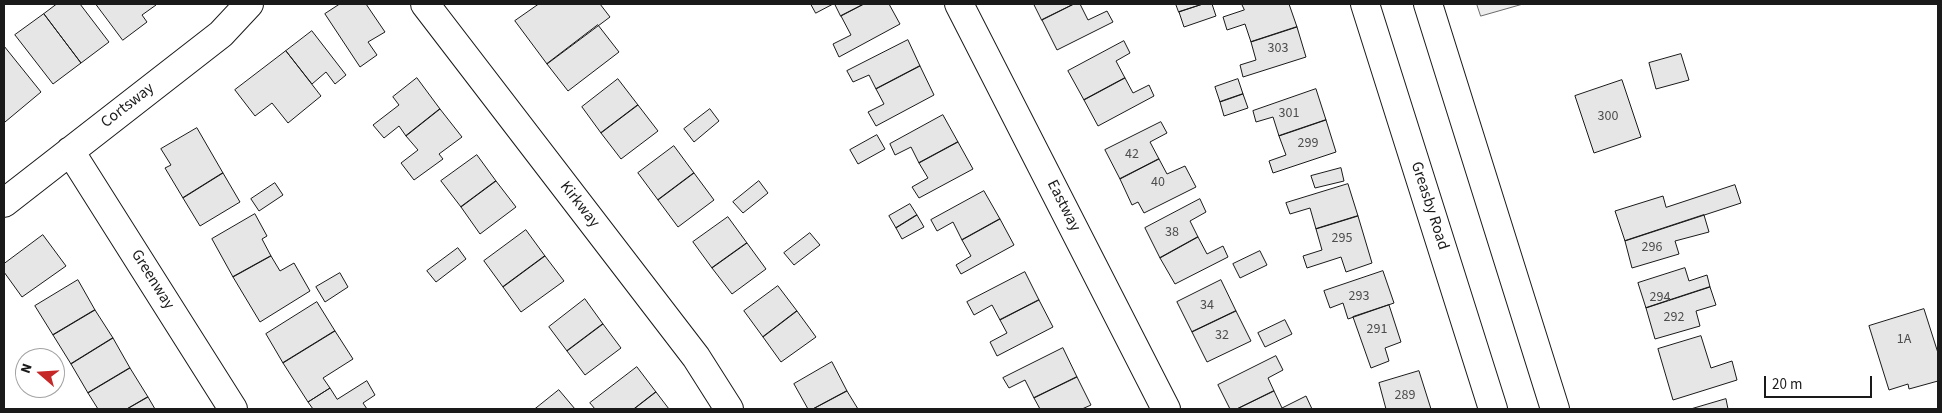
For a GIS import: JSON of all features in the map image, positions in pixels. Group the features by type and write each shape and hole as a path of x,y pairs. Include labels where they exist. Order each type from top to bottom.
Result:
{"street":[{"name":"Cortsway","path":"4,203 221,34 248,4"},
{"name":"Kirkway","path":"425,4 696,357 729,409"},
{"name":"Eastway","path":"959,4 1166,409"},
{"name":"Greasby Road","path":"1365,4 1493,409"},
{"path":"1428,4 1555,409"},
{"name":"Greenway","path":"70,151 233,409"}],"shaded area":[{"path":"1477,4 1523,4 1481,16"}],"building":[{"path":"57,4 80,4 109,42 81,63 44,14"},
{"path":"96,4 156,5 142,15 147,22 123,40"},
{"path":"340,4 366,4 385,32 368,42 377,55 360,67 325,14"},
{"path":"539,4 600,4 610,17 547,64 515,21"},
{"path":"811,4 833,4 816,13"},
{"path":"835,4 864,4 841,16"},
{"path":"864,4 889,4 900,24 839,57 833,44 851,35 841,16"},
{"path":"1034,4 1074,4 1042,20"},
{"path":"1074,4 1080,4 1088,20 1107,11 1113,22 1057,50 1042,20"},
{"path":"1176,4 1203,4 1179,12"},
{"path":"1203,4 1212,4 1216,16 1184,27 1179,12"},
{"path":"1242,4 1289,4 1297,27 1251,42 1245,24 1227,30 1223,17 1244,10"},
{"path":"44,14 81,63 53,84 15,35"},
{"path":"598,25 619,52 568,91 547,64"},
{"path":"1297,27 1306,57 1243,77 1240,65 1256,60 1251,42"},
{"path":"312,31 346,75 335,84 326,72 312,84 286,51"},
{"path":"908,40 920,66 876,89 869,75 853,82 847,71"},
{"path":"1124,41 1130,53 1116,61 1125,78 1084,100 1068,71"},
{"path":"4,46 41,92 5,122 4,120"},
{"path":"286,51 321,96 288,123 272,103 255,116 235,90"},
{"path":"1681,54 1689,80 1656,89 1649,63"},
{"path":"920,66 934,95 876,126 868,112 884,104 876,89"},
{"path":"417,78 440,109 406,136 399,126 384,138 373,125 399,105 393,97"},
{"path":"1125,78 1133,93 1149,85 1154,96 1098,126 1084,100"},
{"path":"618,79 638,105 601,133 582,107"},
{"path":"1238,79 1243,94 1220,102 1215,87"},
{"path":"1622,80 1641,137 1594,153 1575,96"},
{"path":"1316,89 1326,120 1279,136 1273,117 1256,122 1253,111"},
{"path":"1243,94 1248,108 1224,116 1220,102"},
{"path":"638,105 658,131 621,159 601,133"},
{"path":"440,109 462,137 439,154 443,159 414,180 401,163 418,150 406,136"},
{"path":"710,109 719,121 694,142 684,129"},
{"path":"943,115 958,142 919,163 911,147 895,155 890,144"},
{"path":"1326,120 1336,152 1273,173 1269,161 1286,155 1279,136"},
{"path":"1161,122 1167,133 1150,142 1159,159 1120,179 1105,150"},
{"path":"197,128 223,173 183,198 165,168 171,165 161,149"},
{"path":"877,135 885,149 858,164 850,150"},
{"path":"958,142 973,169 919,198 912,187 928,178 919,163"},
{"path":"674,146 694,173 658,200 638,173"},
{"path":"477,155 496,181 461,207 441,181"},
{"path":"1159,159 1167,174 1185,166 1196,187 1144,213 1138,202 1132,205 1120,179"},
{"path":"1341,168 1344,181 1315,188 1311,176"},
{"path":"223,173 240,202 200,226 183,198"},
{"path":"694,173 714,200 678,227 658,200"},
{"path":"496,181 516,207 480,234 461,207"},
{"path":"759,181 768,193 743,213 733,202"},
{"path":"275,183 283,195 259,211 251,199"},
{"path":"1348,184 1358,216 1316,229 1310,208 1290,214 1286,203"},
{"path":"1735,185 1741,203 1625,241 1615,211 1663,196 1666,207"},
{"path":"984,191 1000,219 962,240 953,222 937,231 931,220"},
{"path":"1200,199 1206,212 1190,221 1198,237 1160,258 1145,228"},
{"path":"910,204 917,215 896,228 889,216"},
{"path":"255,214 267,236 262,239 271,256 233,277 212,239"},
{"path":"917,215 924,227 902,239 896,228"},
{"path":"1704,215 1709,232 1675,241 1679,254 1632,268 1625,241"},
{"path":"1358,216 1372,263 1346,272 1341,257 1307,268 1303,256 1322,250 1316,229"},
{"path":"728,217 747,243 712,268 693,242"},
{"path":"1000,219 1014,245 961,274 956,265 971,256 962,240"},
{"path":"526,230 545,256 503,287 484,261"},
{"path":"810,233 820,245 794,265 784,253"},
{"path":"43,235 66,266 22,297 4,272 4,264"},
{"path":"1198,237 1207,254 1223,246 1228,257 1175,284 1160,258"},
{"path":"747,243 766,269 732,294 712,268"},
{"path":"458,248 466,259 436,282 427,271"},
{"path":"1260,251 1267,265 1240,278 1233,264"},
{"path":"271,256 280,271 294,263 310,291 260,322 233,277"},
{"path":"545,256 564,281 521,312 503,287"},
{"path":"1685,268 1689,281 1707,275 1710,287 1646,308 1638,283"},
{"path":"1383,271 1394,303 1348,319 1343,303 1330,308 1324,291"},
{"path":"1025,272 1039,300 1000,320 992,305 974,315 967,302"},
{"path":"340,273 348,287 325,302 316,287"},
{"path":"78,280 95,310 53,335 35,306"},
{"path":"1221,280 1236,311 1192,332 1177,302"},
{"path":"778,286 797,311 763,337 744,311"},
{"path":"1710,287 1716,305 1696,311 1700,326 1655,339 1646,308"},
{"path":"585,299 603,324 567,351 549,327"},
{"path":"1039,300 1053,327 997,356 990,342 1007,333 1000,320"},
{"path":"317,302 335,331 283,363 266,334"},
{"path":"1389,305 1401,342 1385,348 1389,361 1371,368 1353,317"},
{"path":"1924,309 1938,353 1938,381 1909,389 1908,384 1889,390 1869,326"},
{"path":"95,310 113,338 71,364 65,354 65,348 61,348 53,335"},
{"path":"797,311 816,337 781,362 763,337"},
{"path":"1236,311 1251,341 1207,362 1192,332"},
{"path":"1285,320 1292,334 1265,347 1258,333"},
{"path":"603,324 621,348 585,375 567,351"},
{"path":"335,331 353,359 323,378 330,388 308,402 283,363"},
{"path":"1701,336 1711,368 1732,361 1737,380 1673,400 1658,349"},
{"path":"113,338 130,368 88,393 71,364"},
{"path":"1063,348 1077,377 1034,398 1025,380 1009,388 1003,378"},
{"path":"1276,356 1283,370 1268,378 1274,391 1237,409 1230,409 1218,385"},
{"path":"832,362 847,391 813,409 808,409 794,384"},
{"path":"637,367 656,392 634,409 595,409 590,403"},
{"path":"130,368 148,397 127,409 98,409 88,393"},
{"path":"1419,371 1431,409 1386,409 1379,383"},
{"path":"1077,377 1091,405 1082,409 1040,409 1034,398"},
{"path":"367,381 375,395 363,403 367,409 313,409 308,402 330,388 337,399"},
{"path":"559,390 575,409 535,409"},
{"path":"847,391 858,409 813,409"},
{"path":"1274,391 1282,408 1306,396 1312,409 1237,409"},
{"path":"656,392 669,409 634,409"},
{"path":"148,397 155,409 127,409"},
{"path":"1726,399 1728,409 1691,409"}]}
